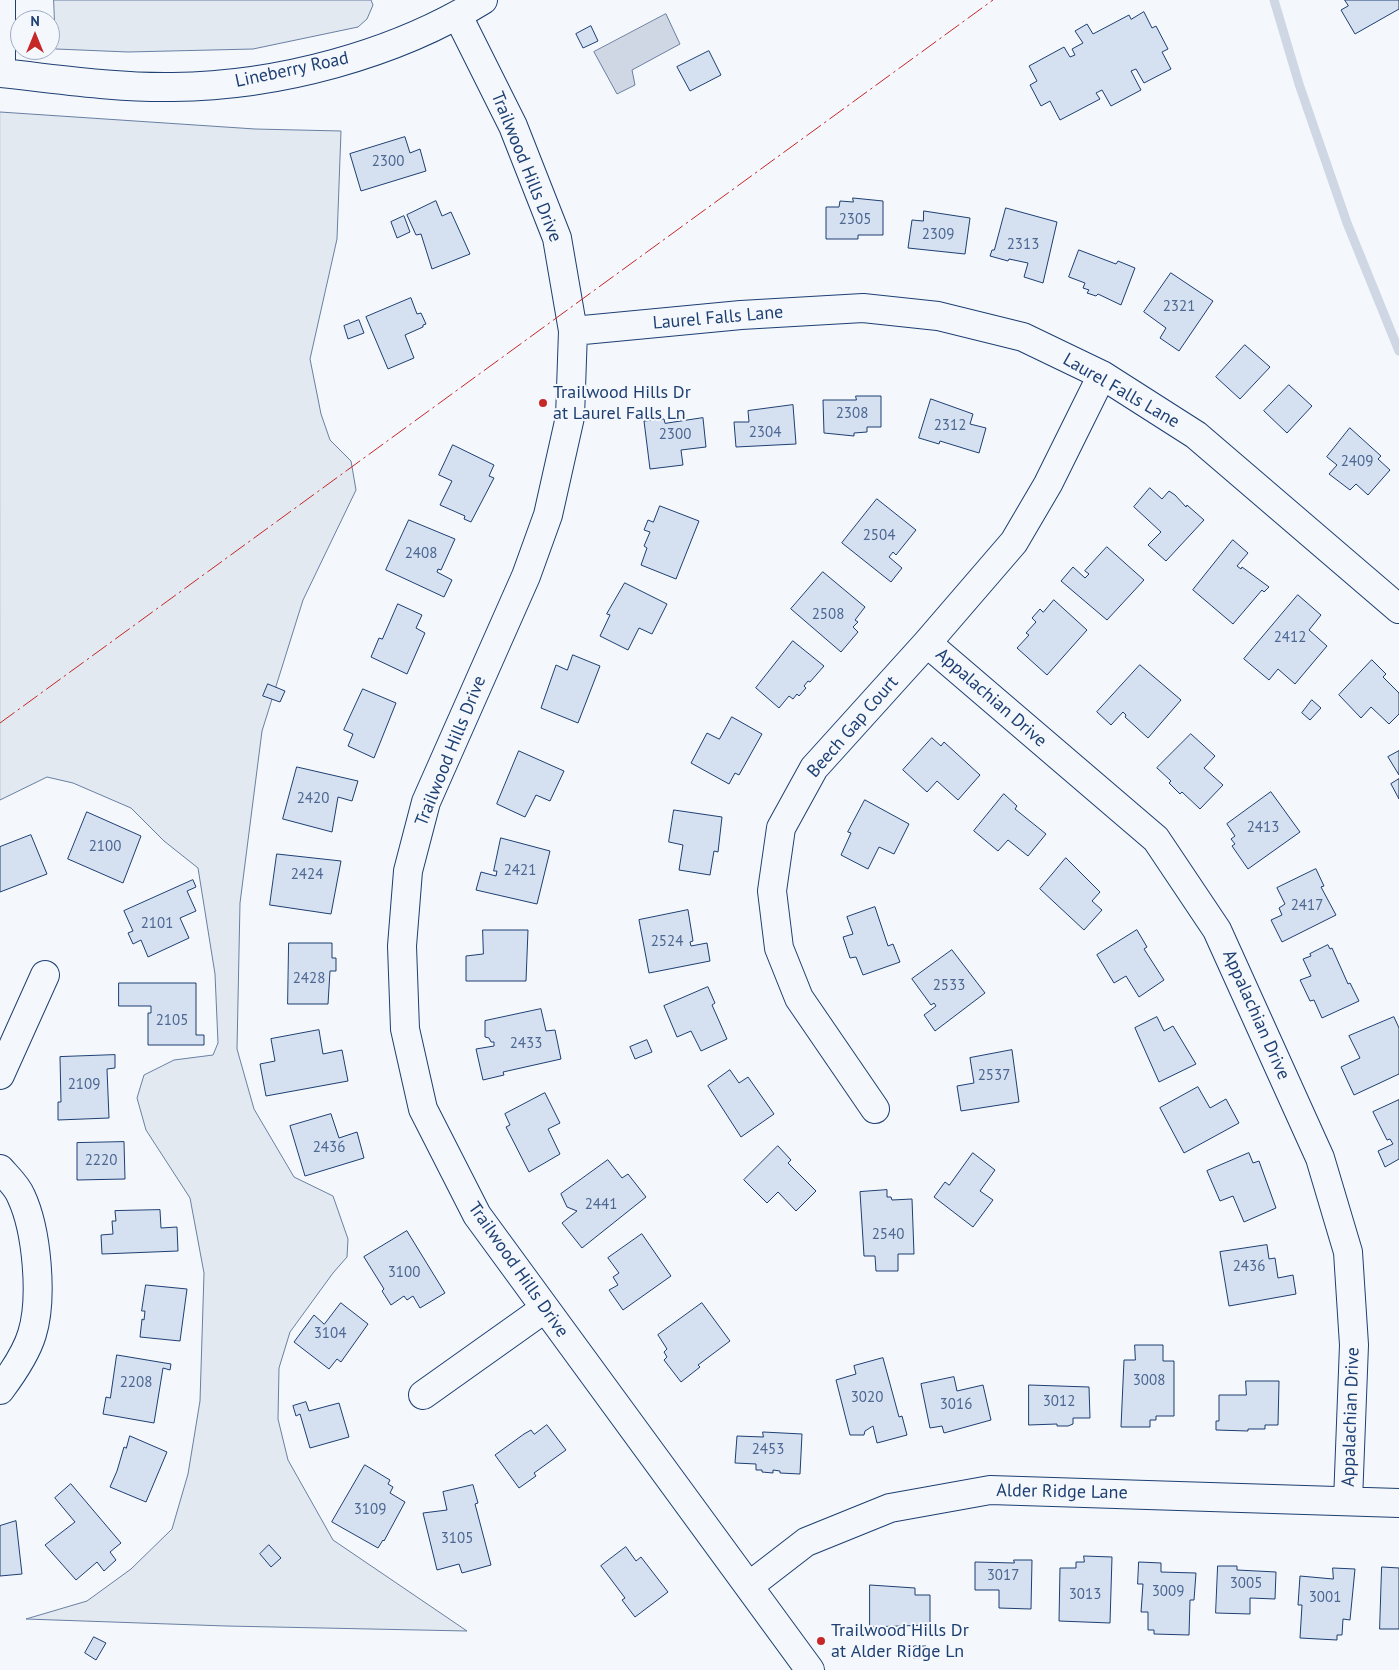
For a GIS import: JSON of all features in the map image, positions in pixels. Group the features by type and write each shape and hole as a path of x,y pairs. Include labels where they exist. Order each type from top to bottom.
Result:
{"street":[{"path":"0,73 1,0"},
{"name":"Lineberry Road","path":"0,73 115,86 173,87 222,85 271,79 371,52 458,16 483,0"},
{"name":"Trailwood Hills Drive","path":"458,16 513,126 557,238 574,330 570,417 548,516 526,576 426,802 408,871 402,946 405,1029 424,1109 477,1215 810,1670"},
{"name":"Laurel Falls Lane","path":"574,330 741,315 863,308 938,316 1023,337 1102,375 1196,435 1399,609"},
{"name":"Beech Gap Court","path":"875,1109 799,998 779,948 772,891 781,828 814,768 927,643 1014,542 1048,484 1102,375"},
{"name":"Appalachian Drive","path":"927,643 1156,839 1217,930 1320,1158 1348,1252 1354,1345 1348,1501"},
{"path":"0,1075 45,975"},
{"path":"0,1169 21,1194 34,1242 38,1300 32,1335 12,1374 0,1390"},
{"path":"423,1395 544,1309"},
{"name":"Alder Ridge Lane","path":"749,1586 806,1542 814,1538 890,1508 990,1490 1399,1503"}],"shaded area":[{"path":"54,0 371,0 373,5 367,19 358,27 253,49 128,52 60,49 60,10 54,10"},
{"path":"666,14 680,44 632,70 635,85 617,94 594,52"},
{"path":"0,112 255,129 341,131 337,239 310,359 321,414 330,440 351,461 356,490 303,600 262,731 240,903 237,1049 254,1109 294,1177 333,1196 348,1239 347,1257 290,1332 279,1368 278,1419 288,1460 333,1540 467,1631 226,1626 26,1619 87,1601 131,1569 172,1529 188,1474 200,1401 204,1273 190,1198 146,1130 137,1098 144,1075 174,1060 213,1055 218,1043 215,974 198,868 164,841 131,808 73,783 47,777 0,800"}],"building":[{"path":"1345,0 1399,0 1399,9 1355,34 1341,10 1348,6"},
{"path":"1144,12 1152,28 1156,26 1168,49 1162,52 1171,69 1144,83 1136,69 1131,71 1141,90 1111,106 1102,90 1096,93 1100,99 1060,120 1050,101 1041,106 1030,85 1037,81 1029,66 1064,47 1070,57 1075,55 1072,49 1083,43 1075,31 1087,24 1093,34 1129,15 1131,19"},
{"path":"591,26 598,41 583,48 576,34"},
{"path":"709,51 721,75 690,91 677,67"},
{"path":"405,137 410,153 420,149 426,171 361,191 350,154"},
{"path":"853,198 883,201 883,235 858,235 858,239 826,239 826,207 839,207 840,201 853,202"},
{"path":"436,201 442,216 451,212 470,254 432,269 421,234 416,235 407,215"},
{"path":"1006,208 1057,222 1043,283 1024,277 1028,263 1009,259 1008,261 990,256 992,250 994,250"},
{"path":"924,211 970,218 965,254 908,248 912,220 923,221"},
{"path":"404,216 410,232 397,238 391,222"},
{"path":"1079,250 1116,264 1118,261 1135,268 1121,305 1098,294 1096,296 1087,293 1089,290 1083,288 1085,283 1069,277"},
{"path":"1171,273 1213,301 1179,351 1160,338 1166,328 1144,312"},
{"path":"411,298 417,314 421,313 426,324 405,335 414,358 388,369 366,317"},
{"path":"359,320 364,333 348,339 344,326"},
{"path":"1245,345 1270,367 1240,399 1216,377"},
{"path":"1289,385 1312,406 1287,433 1264,411"},
{"path":"856,396 881,396 881,427 867,427 867,432 854,433 854,436 824,433 823,400 856,400"},
{"path":"931,399 973,414 970,424 986,428 979,453 940,441 939,444 919,438"},
{"path":"793,405 796,444 736,447 734,422 749,422 748,411"},
{"path":"703,418 706,447 681,450 683,465 650,469 644,421 664,419 665,423"},
{"path":"1350,428 1381,456 1378,459 1390,470 1368,495 1356,484 1350,490 1329,474 1337,465 1327,457"},
{"path":"453,445 494,465 489,476 494,478 471,522 464,519 465,516 440,505 452,481 439,475"},
{"path":"1150,488 1162,499 1169,491 1204,520 1166,561 1148,545 1161,532 1134,507"},
{"path":"877,499 916,530 896,555 893,552 889,557 902,568 891,582 842,543"},
{"path":"660,506 699,521 676,579 641,565 647,548 644,546 650,532 644,530 648,520 653,522"},
{"path":"409,520 455,539 441,570 438,569 437,572 452,580 444,597 386,570"},
{"path":"1233,540 1248,553 1237,566 1241,569 1242,567 1269,587 1264,592 1262,590 1233,624 1193,590"},
{"path":"1107,547 1144,580 1107,620 1061,581 1073,567 1085,578 1089,574 1085,571"},
{"path":"823,572 865,607 855,620 858,622 853,627 858,632 841,652 791,609"},
{"path":"625,583 667,604 652,634 639,628 628,650 600,636 610,615 607,614"},
{"path":"1298,595 1321,615 1309,630 1327,646 1295,684 1278,669 1269,680 1244,659"},
{"path":"1054,600 1087,630 1047,675 1017,648 1029,635 1026,633 1036,622 1032,618 1040,609 1043,612"},
{"path":"398,604 422,615 416,628 425,633 407,674 371,657 379,638 382,639"},
{"path":"793,641 824,666 810,682 808,681 804,686 806,688 799,696 797,694 793,699 789,696 779,708 756,688"},
{"path":"573,655 600,666 578,723 541,708 556,665 567,670"},
{"path":"1372,660 1386,674 1383,677 1399,693 1399,714 1389,724 1371,707 1361,718 1339,695"},
{"path":"1140,665 1181,700 1148,738 1125,717 1126,715 1123,712 1111,725 1097,712"},
{"path":"268,684 285,691 280,702 263,696"},
{"path":"363,689 396,703 374,758 348,746 353,734 344,730"},
{"path":"1312,700 1321,708 1310,720 1302,713"},
{"path":"732,717 762,734 739,775 735,773 729,784 691,763 707,733 719,739"},
{"path":"1191,734 1215,756 1204,768 1223,785 1200,809 1182,792 1180,794 1169,783 1171,781 1157,768"},
{"path":"932,738 941,746 944,742 980,775 958,800 937,781 927,792 903,770"},
{"path":"519,751 564,771 550,801 536,795 525,817 497,804"},
{"path":"1399,751 1399,775 1388,757"},
{"path":"297,767 358,781 352,801 338,797 332,832 283,819"},
{"path":"1399,779 1399,799 1391,784"},
{"path":"1271,792 1300,832 1248,869 1232,846 1235,844 1231,839 1235,836 1227,824"},
{"path":"1004,794 1017,806 1015,809 1046,834 1028,856 1008,840 998,851 974,831"},
{"path":"865,800 909,824 894,854 879,847 868,869 841,855 851,833 848,832"},
{"path":"674,810 722,817 718,852 714,851 710,875 679,870 683,845 669,842"},
{"path":"87,812 141,836 123,883 68,859"},
{"path":"31,835 47,874 0,892 0,847"},
{"path":"501,838 550,851 537,904 476,890 481,872 496,876 497,871 494,871"},
{"path":"277,854 341,861 331,914 270,905"},
{"path":"1066,858 1100,892 1092,901 1102,910 1084,930 1040,889"},
{"path":"1316,869 1324,886 1321,887 1336,915 1282,942 1271,920 1282,915 1279,908 1285,904 1277,888"},
{"path":"193,880 196,887 187,891 196,911 180,918 189,938 148,957 141,940 133,944 128,933 133,931 124,911"},
{"path":"875,907 888,946 893,944 900,962 863,975 856,957 850,958 843,937 853,934 847,917"},
{"path":"688,910 693,941 690,942 691,946 707,943 710,961 649,973 639,920"},
{"path":"483,930 528,930 526,981 466,981 466,956 483,954"},
{"path":"1137,930 1147,947 1144,949 1164,980 1139,997 1126,976 1114,983 1097,955"},
{"path":"289,943 332,943 332,958 336,958 336,971 330,971 328,1004 288,1004"},
{"path":"1328,945 1330,949 1332,948 1348,984 1350,983 1359,1001 1322,1018 1314,1000 1310,1001 1300,980 1311,976 1303,959"},
{"path":"952,950 985,993 935,1031 924,1015 936,1006 934,1003 931,1005 912,979"},
{"path":"119,983 196,983 196,1035 204,1035 204,1045 148,1045 148,1013 151,1013 151,1006 119,1006"},
{"path":"708,987 715,1003 712,1005 727,1039 701,1051 691,1031 677,1037 664,1006"},
{"path":"541,1009 546,1031 555,1030 561,1059 503,1072 504,1075 483,1080 476,1049 494,1046 494,1042 485,1037 485,1021"},
{"path":"1157,1017 1164,1031 1173,1026 1196,1064 1159,1082 1135,1028"},
{"path":"1394,1017 1399,1028 1399,1074 1354,1095 1341,1067 1360,1058 1349,1036"},
{"path":"319,1030 323,1054 342,1050 348,1081 266,1096 260,1064 275,1061 271,1039"},
{"path":"647,1040 652,1052 635,1059 630,1047"},
{"path":"1012,1050 1019,1102 961,1111 957,1086 974,1083 970,1058"},
{"path":"115,1055 115,1068 107,1069 109,1118 58,1120 58,1102 61,1102 60,1057"},
{"path":"730,1070 739,1083 748,1077 774,1114 741,1137 708,1086"},
{"path":"1198,1087 1210,1108 1226,1099 1239,1123 1184,1153 1160,1108"},
{"path":"545,1093 560,1123 548,1129 560,1154 529,1172 506,1127 510,1125 505,1114"},
{"path":"1399,1100 1399,1159 1385,1167 1378,1151 1393,1144 1390,1139 1387,1140 1373,1112"},
{"path":"331,1114 339,1138 357,1132 364,1158 305,1176 290,1126"},
{"path":"124,1142 125,1179 77,1180 77,1143"},
{"path":"778,1146 791,1160 788,1163 816,1191 796,1211 778,1192 767,1203 744,1180"},
{"path":"973,1153 995,1170 980,1191 993,1200 973,1227 934,1197 945,1182 949,1185"},
{"path":"1249,1153 1253,1163 1259,1161 1276,1208 1244,1222 1233,1196 1220,1201 1207,1171"},
{"path":"608,1160 622,1178 628,1174 646,1197 582,1248 562,1223 577,1211 567,1207 561,1194"},
{"path":"887,1190 887,1197 891,1197 892,1200 912,1199 914,1254 898,1254 898,1271 876,1271 875,1256 864,1256 860,1192"},
{"path":"160,1210 161,1228 177,1227 178,1251 102,1254 101,1235 113,1234 112,1221 116,1221 115,1211"},
{"path":"407,1231 445,1293 420,1308 413,1296 407,1300 404,1296 391,1305 382,1291 384,1289 364,1257"},
{"path":"642,1234 671,1276 623,1310 609,1290 618,1285 613,1277 619,1273 608,1258"},
{"path":"1267,1245 1269,1259 1275,1258 1278,1278 1293,1275 1296,1294 1229,1306 1220,1252"},
{"path":"146,1285 187,1289 180,1341 140,1337 142,1319 144,1320 145,1311 142,1311"},
{"path":"341,1303 368,1324 341,1362 337,1359 329,1369 294,1342 314,1315 324,1324"},
{"path":"702,1303 730,1341 698,1365 700,1367 681,1382 664,1360 667,1357 664,1352 667,1349 658,1335"},
{"path":"1135,1345 1163,1345 1163,1361 1174,1361 1174,1416 1156,1416 1156,1420 1150,1420 1150,1427 1121,1427 1124,1360 1135,1360"},
{"path":"117,1355 171,1364 170,1370 163,1368 154,1423 103,1414 106,1397 110,1398"},
{"path":"883,1358 899,1417 902,1416 907,1435 877,1443 873,1426 865,1431 864,1435 850,1435 836,1380 856,1374 854,1366"},
{"path":"954,1377 957,1391 983,1385 991,1420 944,1433 942,1426 930,1428 921,1384"},
{"path":"1246,1381 1279,1381 1278,1425 1265,1425 1265,1429 1248,1429 1248,1431 1216,1430 1216,1421 1219,1421 1219,1395 1246,1395"},
{"path":"1029,1385 1089,1387 1090,1418 1073,1418 1073,1424 1068,1426 1057,1426 1057,1424 1029,1425"},
{"path":"306,1402 309,1411 339,1403 349,1437 310,1448 300,1414 296,1416 293,1406"},
{"path":"547,1425 566,1450 534,1473 536,1476 519,1488 495,1455 524,1434 531,1430 534,1434"},
{"path":"763,1432 802,1434 800,1474 780,1473 780,1471 773,1470 773,1473 762,1472 762,1470 756,1470 756,1464 735,1463 737,1436 763,1437"},
{"path":"130,1436 167,1452 146,1502 110,1487 124,1447 126,1448"},
{"path":"365,1465 390,1480 388,1484 393,1487 390,1493 405,1502 384,1541 378,1548 332,1522"},
{"path":"71,1484 121,1543 110,1552 116,1560 104,1571 97,1562 76,1580 45,1545 75,1522 55,1498"},
{"path":"473,1485 478,1503 475,1504 491,1565 462,1573 459,1564 437,1570 423,1513 447,1510 443,1492"},
{"path":"16,1521 22,1574 0,1576 0,1526"},
{"path":"269,1545 281,1558 271,1567 260,1554"},
{"path":"626,1547 636,1561 641,1557 668,1592 635,1617 622,1600 625,1598 601,1566"},
{"path":"1084,1556 1112,1557 1110,1623 1059,1621 1060,1568 1076,1568 1076,1562 1084,1562"},
{"path":"1014,1560 1032,1560 1031,1609 999,1608 999,1590 975,1590 975,1562 1014,1563"},
{"path":"1139,1562 1161,1563 1161,1572 1196,1573 1194,1600 1190,1600 1189,1635 1154,1634 1154,1630 1148,1630 1148,1612 1141,1612 1143,1584 1138,1584"},
{"path":"1218,1566 1237,1566 1237,1570 1276,1572 1275,1599 1250,1598 1250,1614 1216,1613"},
{"path":"1382,1567 1399,1568 1399,1629 1380,1629"},
{"path":"1333,1568 1355,1569 1350,1620 1343,1619 1342,1635 1337,1635 1337,1640 1300,1638 1302,1605 1298,1605 1300,1576 1333,1579"},
{"path":"870,1585 915,1588 915,1595 930,1595 930,1625 870,1627"},
{"path":"94,1637 106,1643 96,1660 85,1653"},
{"path":"914,1646 926,1646 926,1658 914,1658"}],"waterway":[{"path":"1274,0 1299,84 1347,223 1399,351"}],"power":[{"path":"0,723 993,0"}],"place":[{"name":"Trailwood Hills Dr at Laurel Falls Ln","path":"543,403"},
{"name":"Trailwood Hills Dr at Alder Ridge Ln","path":"821,1641"}]}
